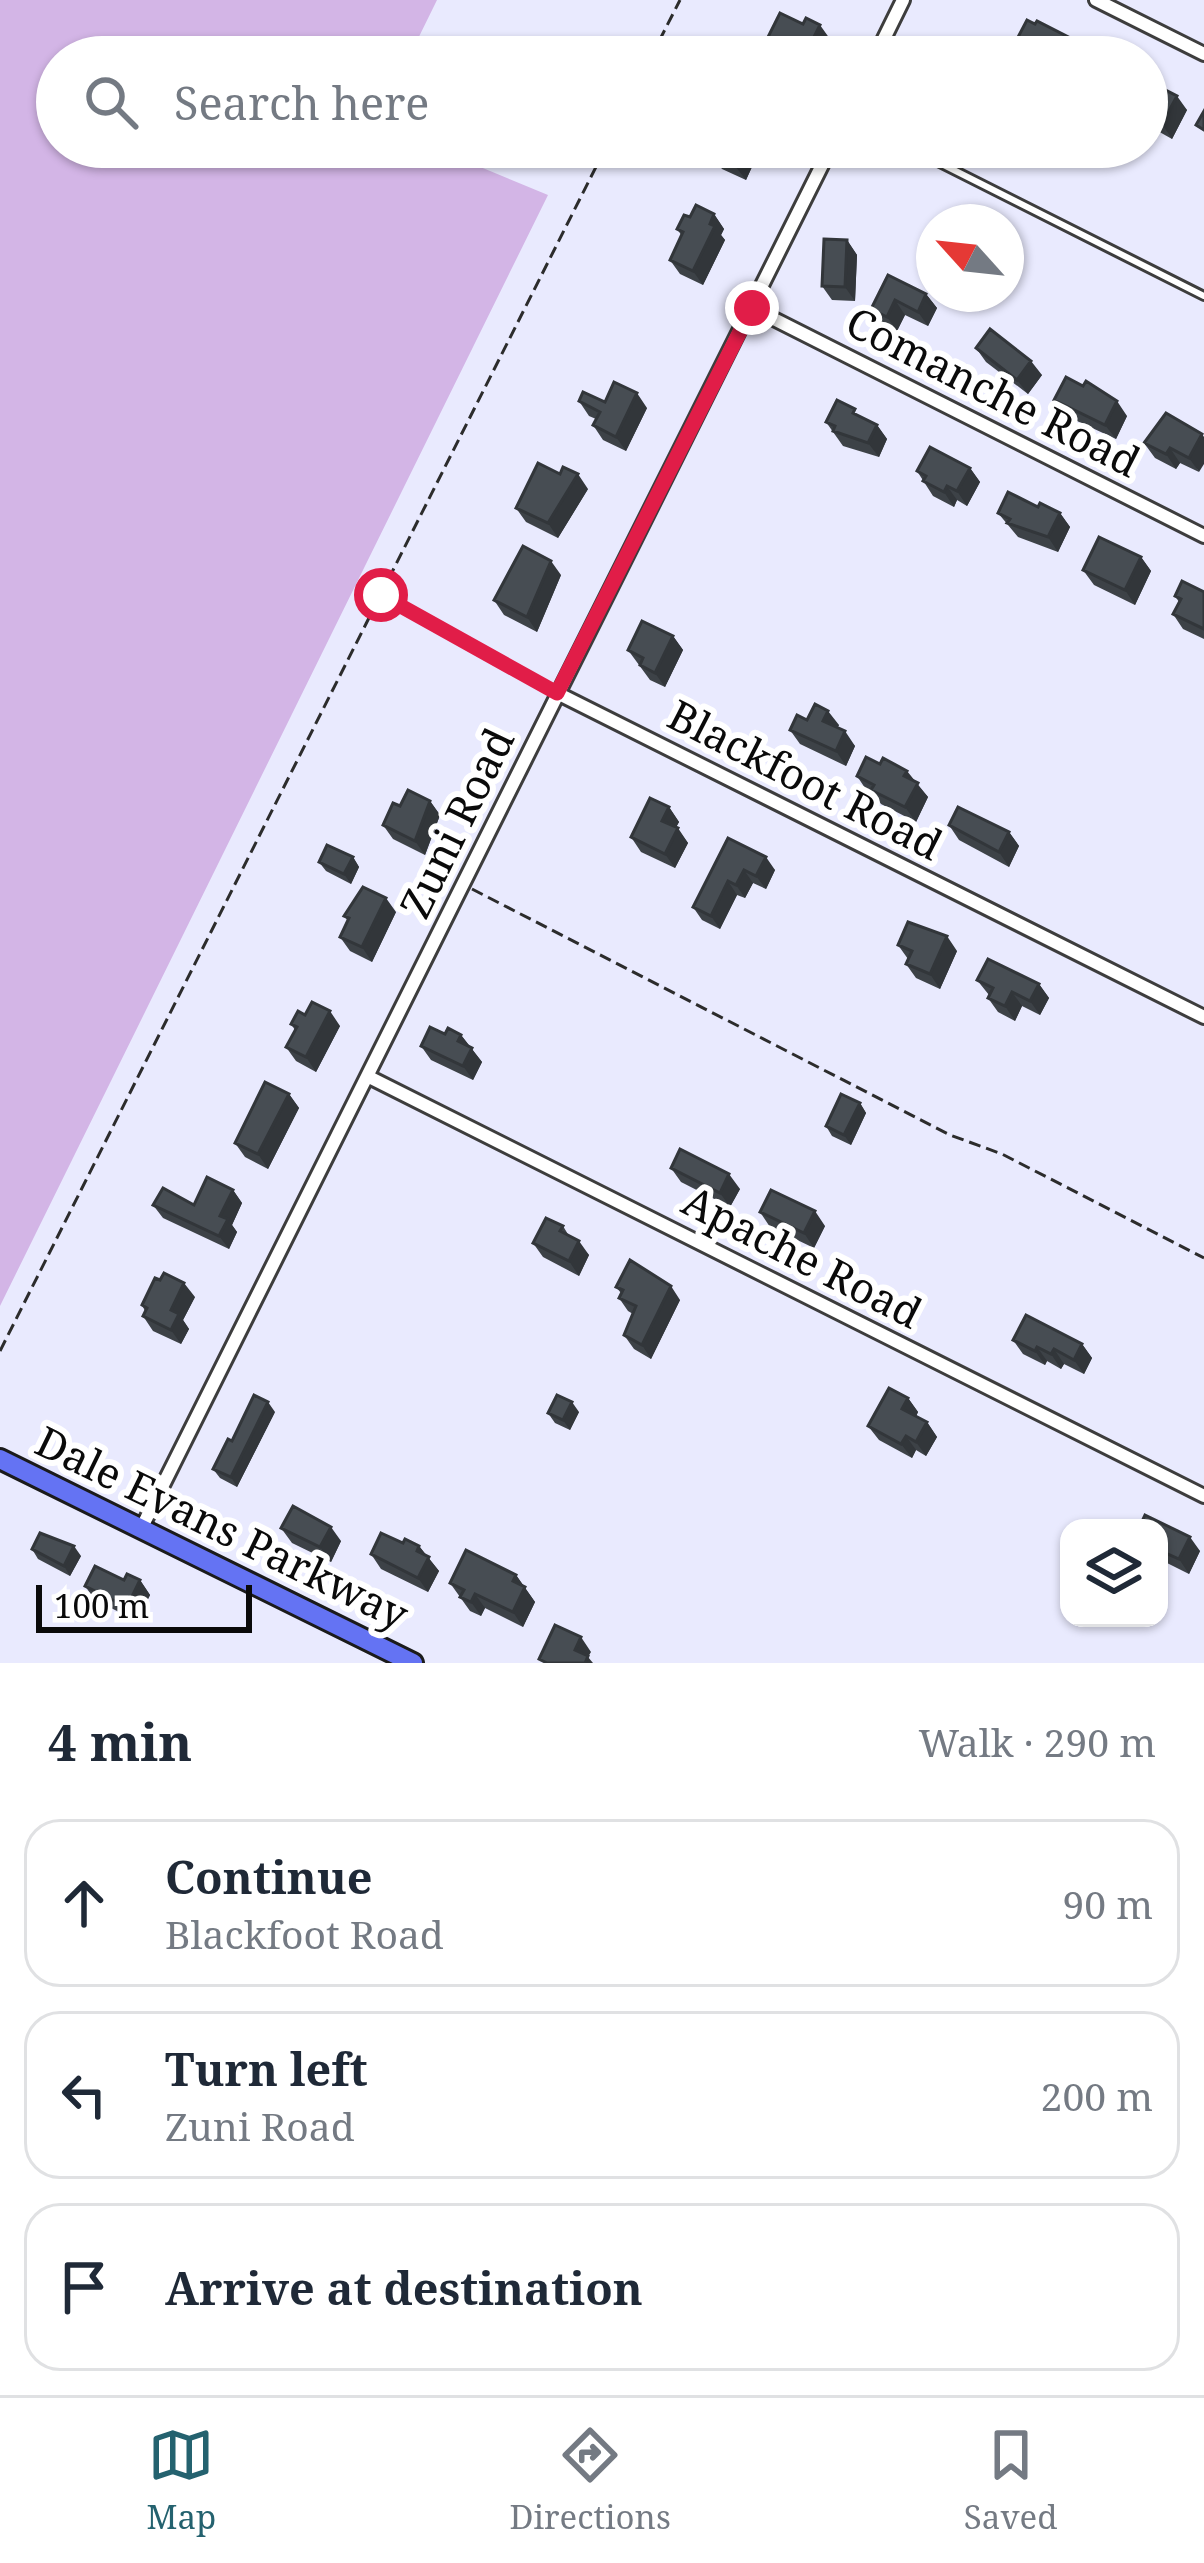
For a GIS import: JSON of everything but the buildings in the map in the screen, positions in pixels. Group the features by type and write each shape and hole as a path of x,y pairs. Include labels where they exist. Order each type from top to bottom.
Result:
{"main road":[{"name":"Dale Evans Parkway","path":"0,1459 413,1663"}],"street":[{"path":"885,36 903,0"},
{"path":"1096,0 1204,54"},
{"name":"Zuni Road","path":"142,1527 821,168"},
{"name":"Comanche Road","path":"752,308 1204,536"},
{"name":"Blackfoot Road","path":"557,693 1204,1017"},
{"name":"Apache Road","path":"369,1077 1204,1496"}],"lane":[{"path":"950,168 1204,296"}],"path":[{"path":"662,36 680,0"},
{"path":"0,1351 595,168"},
{"path":"381,595 557,693"},
{"path":"464,884 950,1135 1002,1154 1204,1258"}],"shaded area":[{"path":"0,0 437,0 419,36 36,36 36,168 483,168 548,195 0,1306"}],"route":[{"path":"381,595 557,693 752,308"}]}
